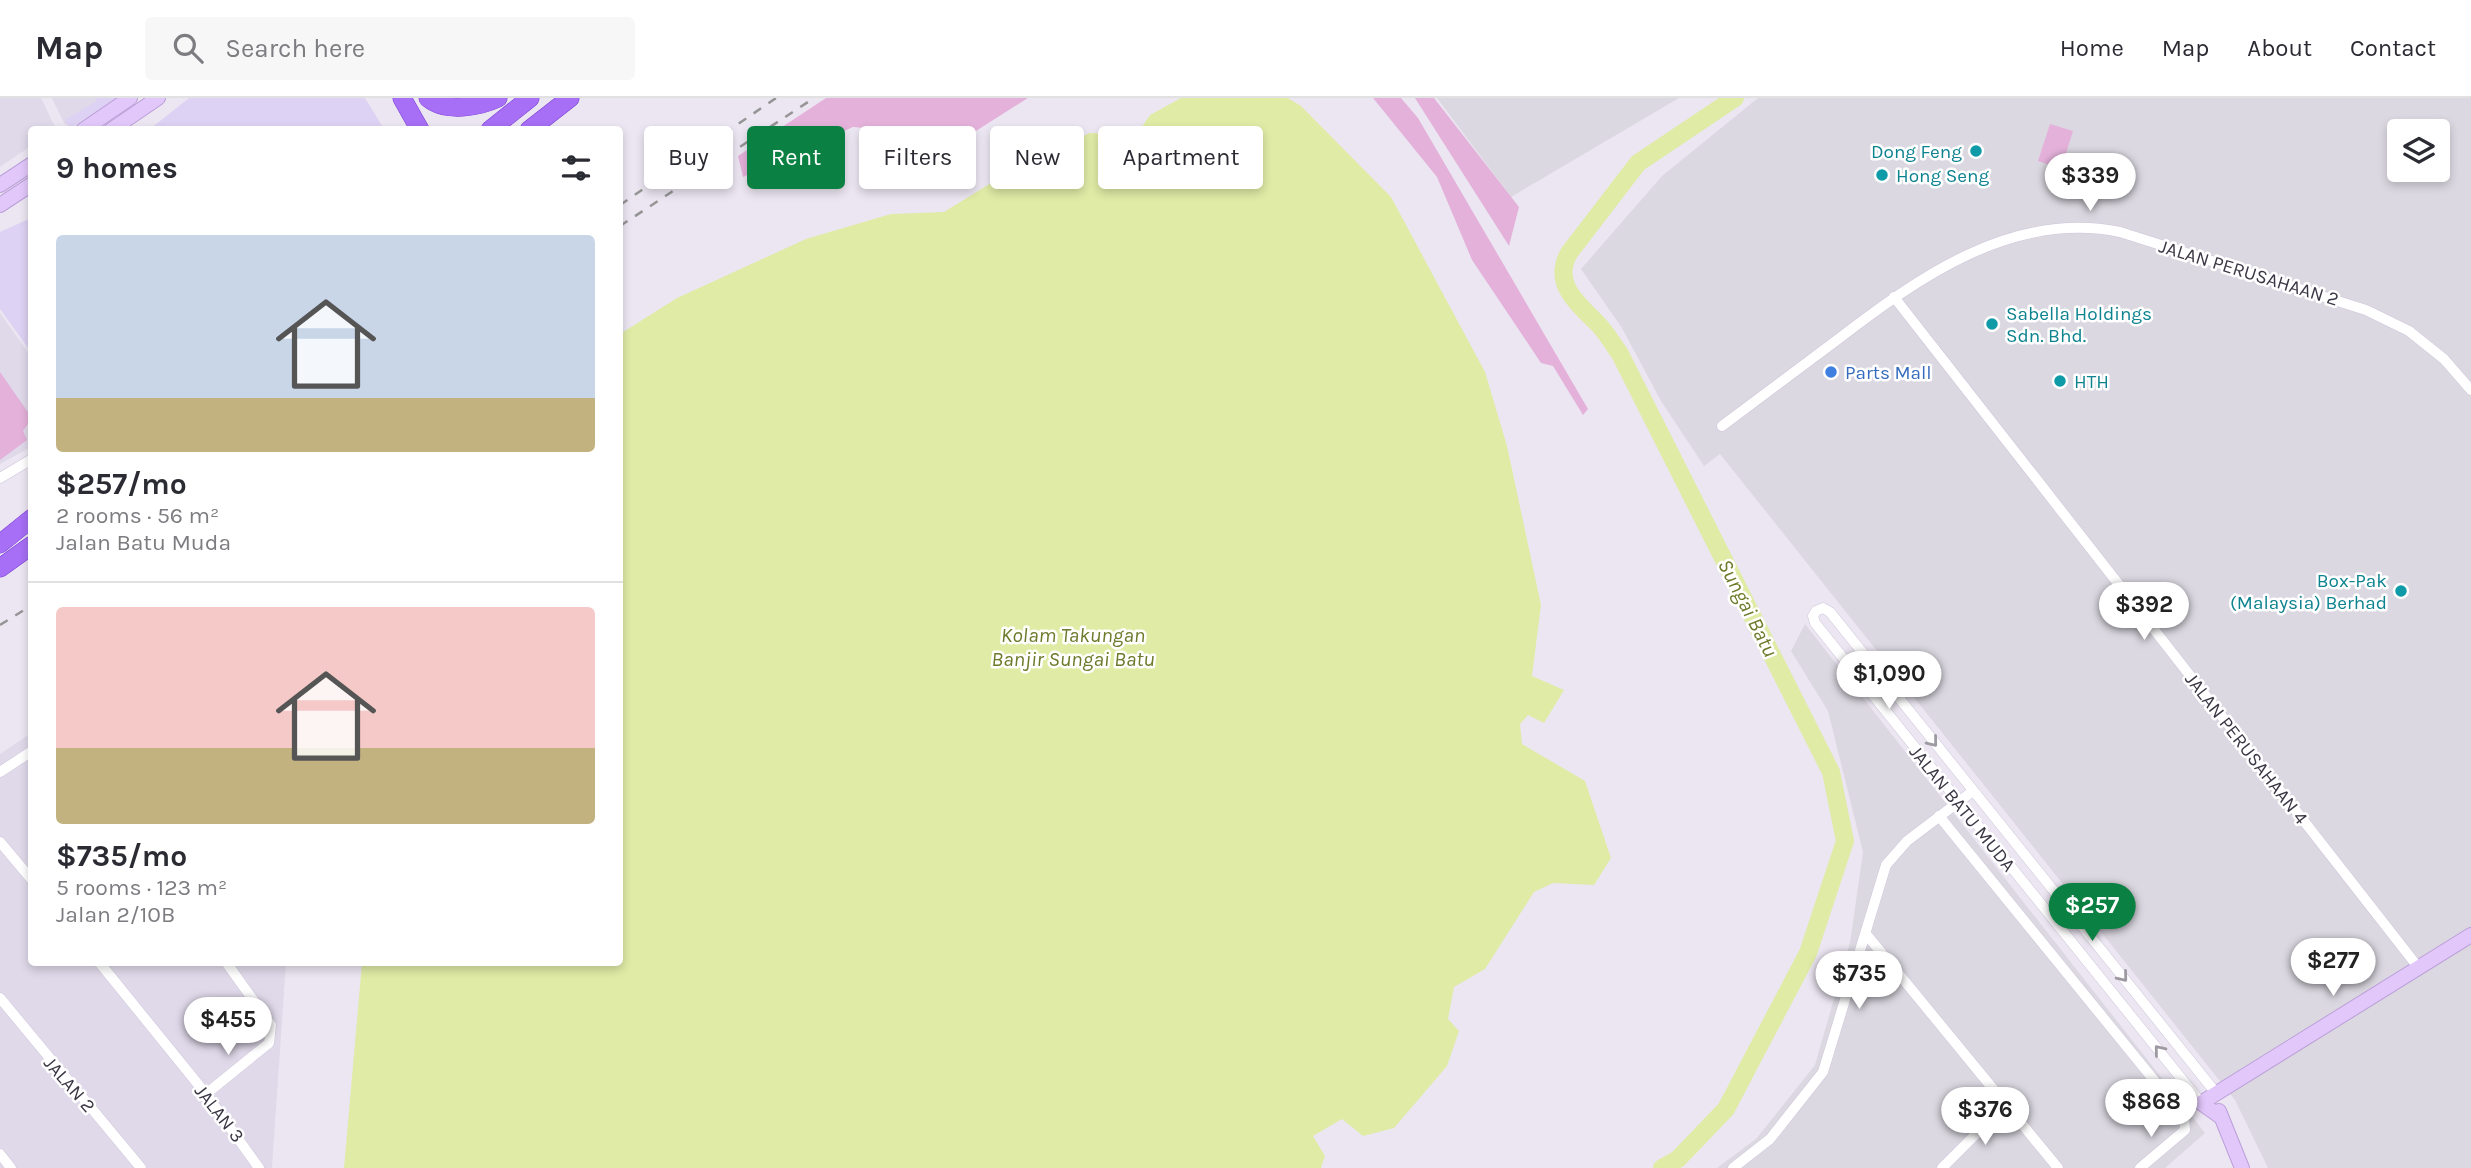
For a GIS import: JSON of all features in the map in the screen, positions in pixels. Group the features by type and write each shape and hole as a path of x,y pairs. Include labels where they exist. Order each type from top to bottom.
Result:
{"highway":[{"path":"402,98 418,126"},
{"path":"428,98 448,106 473,106 498,98"},
{"path":"495,126 530,98"},
{"path":"533,126 570,98"},
{"path":"0,544 28,521"},
{"path":"0,568 28,548"}],"street":[{"path":"89,126 130,98"},
{"path":"117,126 158,98"},
{"path":"0,185 28,167"},
{"path":"0,205 28,187"},
{"name":"JALAN PERUSAHAAN 2","path":"1722,426 1894,297 1950,263 2018,234 2104,229 2366,310 2409,331 2444,359 2471,390"},
{"name":"JALAN PERUSAHAAN 4","path":"1894,297 2418,967"},
{"path":"0,478 28,461"},
{"name":"JALAN BATU MUDA","path":"2201,1103 1815,623 1813,616 1816,611 1823,608 1830,612 2216,1093"},
{"path":"0,772 28,754"},
{"path":"1733,1168 1770,1139 1823,1072 1886,865 1908,841 1973,791"},
{"path":"1939,816 2184,1117 2185,1130 2140,1168"},
{"path":"0,842 28,875"},
{"path":"1866,934 2058,1168"},
{"path":"2221,1117 2201,1103 2471,935"},
{"name":"JALAN 3","path":"102,966 206,1094 259,1168"},
{"path":"206,1094 269,1043 272,1034 271,1025 229,966"},
{"name":"JALAN 2","path":"0,998 141,1168"},
{"path":"2216,1093 2221,1117 2242,1168"},
{"path":"1942,1168 2006,1104"},
{"path":"0,1154 11,1168"}],"shaded area":[{"path":"0,98 41,98 55,126 28,126 28,148 0,167"},
{"path":"52,98 107,98 65,125"},
{"path":"96,98 120,98 74,126 68,126 65,120 97,101"},
{"path":"189,98 365,98 382,126 154,126"},
{"path":"826,98 1028,98 976,131 976,126 859,126 845,131 845,126 784,126"},
{"path":"1373,98 1401,98 1418,118 1588,409 1583,415 1553,366 1541,363 1472,260 1437,177"},
{"path":"1415,98 1434,98 1519,207 1509,246"},
{"path":"1437,98 1679,98 1511,197"},
{"path":"1758,98 2471,98 2471,1168 2268,1168 2235,1100 1720,454 1704,466 1661,401 1622,328 1581,269 1662,176"},
{"path":"2050,124 2073,131 2061,169 2038,161"},
{"path":"747,150 747,175 743,177 738,156"},
{"path":"28,219 28,348 0,309 0,232"},
{"path":"0,313 28,352 28,449 0,464"},
{"path":"0,372 28,412 28,424 23,431 27,440 0,460"},
{"path":"1805,624 2205,1133 2165,1168 1717,1168 1756,1139 1815,1065 1850,943 1863,852 1828,711 1791,651"},
{"path":"28,735 28,966 286,966 272,1168 0,1168 0,754"}],"water":[{"name":"Kolam Takungan Banjir Sungai Batu","path":"1181,98 1288,98 1301,106 1391,197 1485,372 1507,446 1541,605 1532,676 1564,690 1544,723 1528,715 1520,724 1522,744 1585,781 1611,858 1594,885 1553,883 1534,892 1485,969 1454,987 1448,1019 1459,1031 1447,1066 1394,1128 1363,1136 1342,1119 1313,1136 1325,1156 1321,1168 344,1168 362,966 623,966 623,332 677,298 806,239 891,214 944,212 990,184 990,189 1084,189 1084,136 1089,133 1098,133 1098,189 1263,189 1263,126 1142,126 1150,115"}],"waterway":[{"name":"Sungai Batu","path":"1662,1168 1678,1159 1726,1109 1808,953 1845,841 1831,772 1620,354 1603,330 1569,292 1563,274 1569,253 1638,163 1735,98"}],"railway":[{"path":"623,203 776,98"},
{"path":"623,224 814,98"},
{"path":"0,625 28,608"}],"place":[{"name":"Dong Feng","path":"1976,151"},
{"name":"Hong Seng","path":"1882,175"},
{"name":"Sabella Holdings Sdn. Bhd.","path":"1992,324"},
{"name":"Parts Mall","path":"1831,372"},
{"name":"HTH","path":"2060,381"},
{"name":"Box-Pak (Malaysia) Berhad","path":"2401,591"}]}
